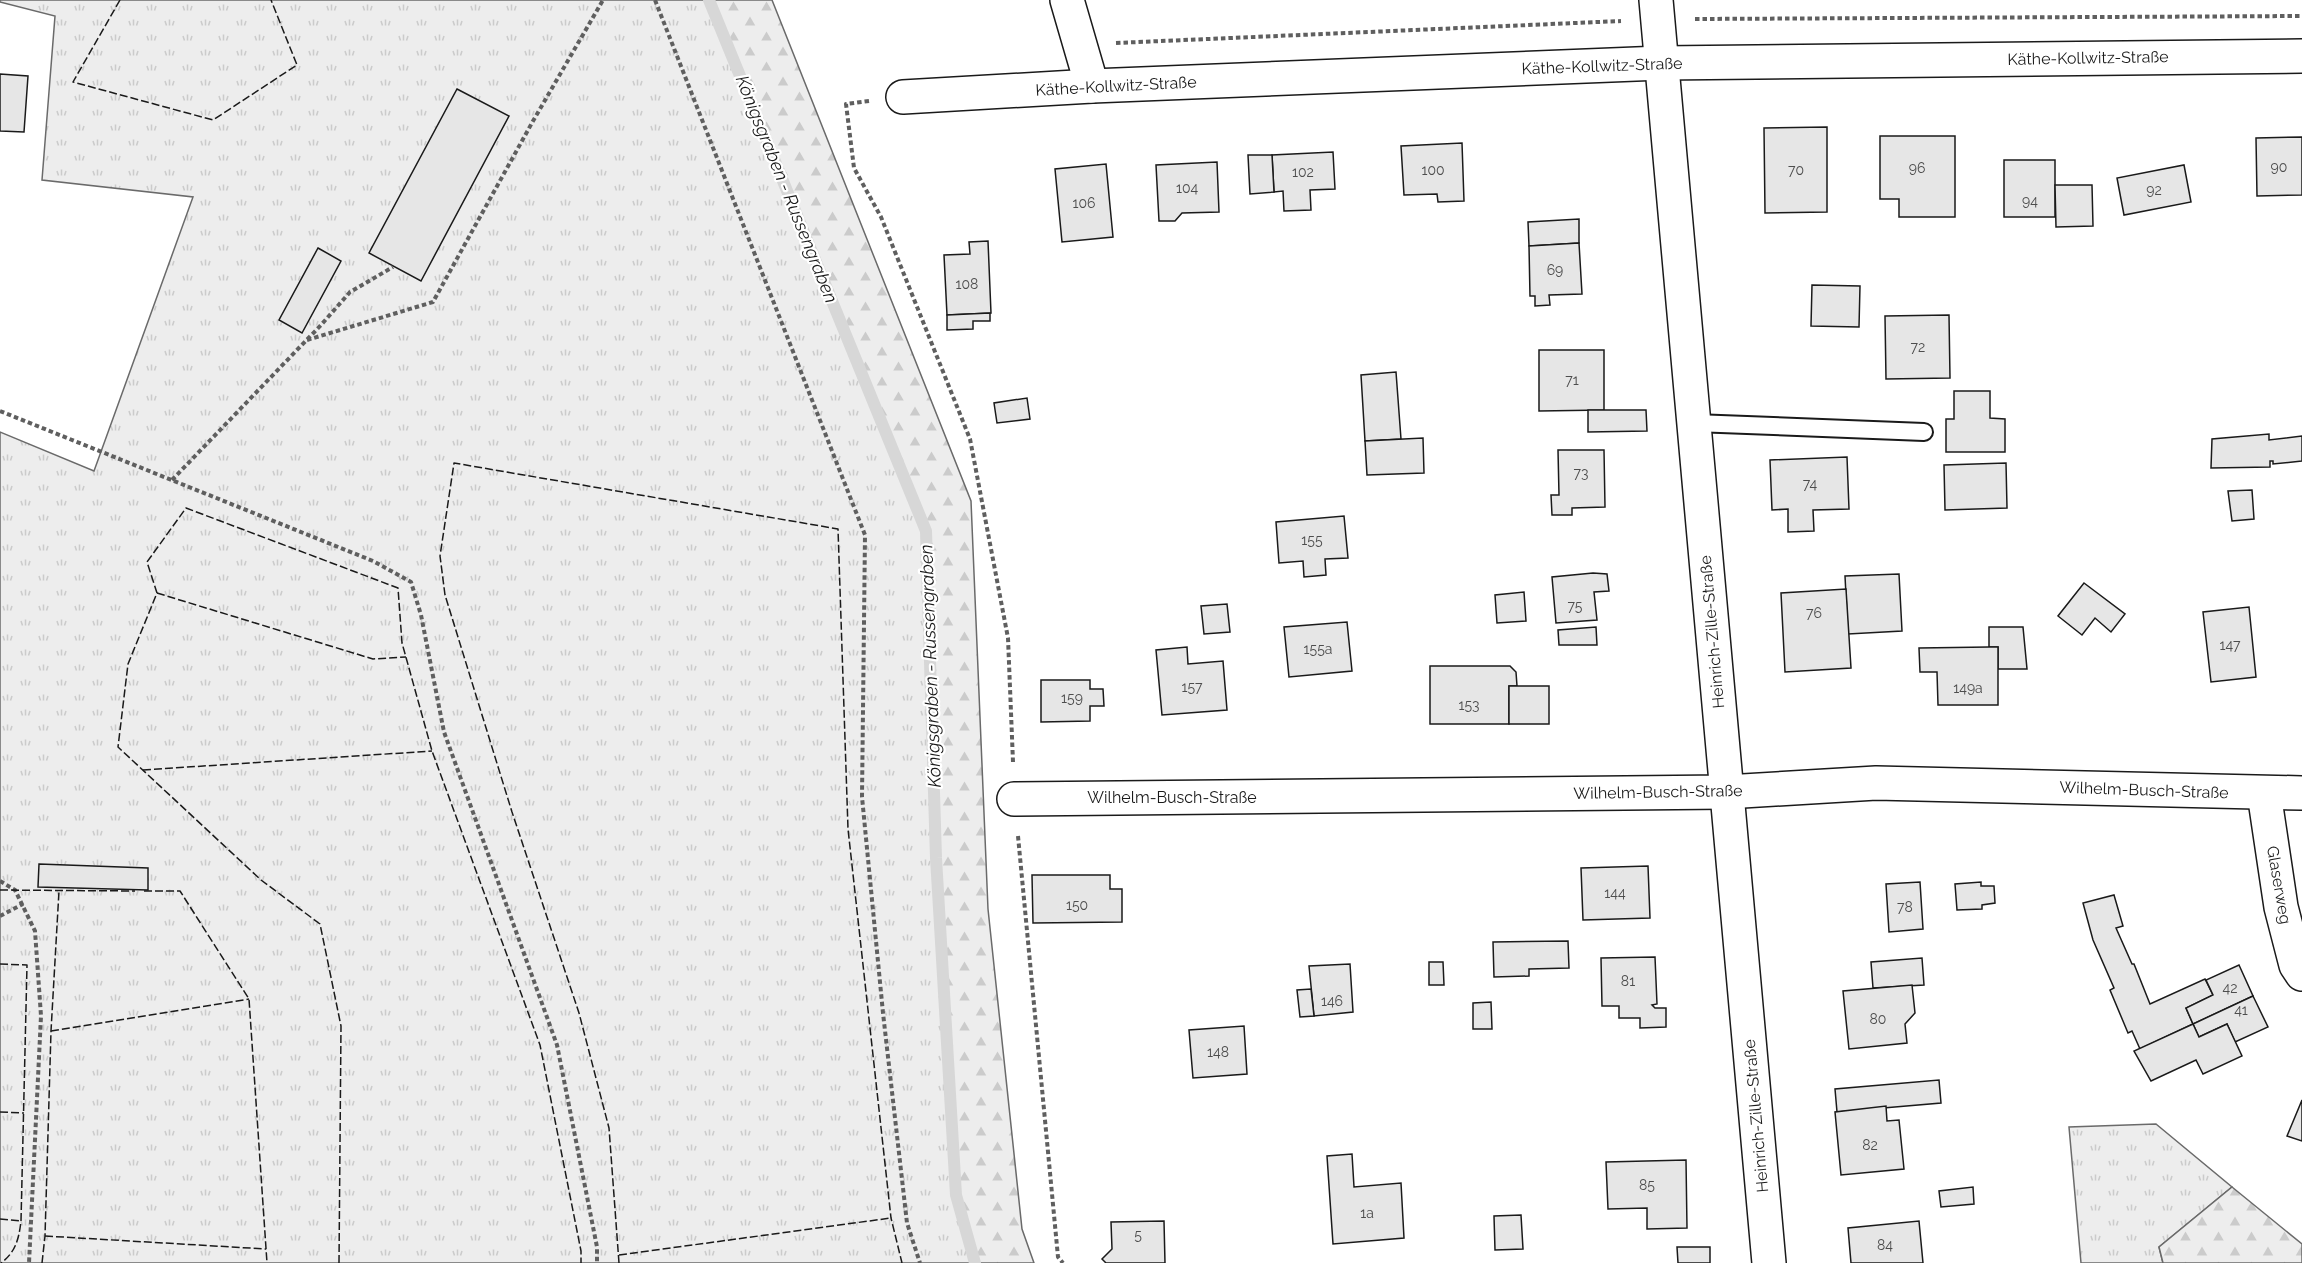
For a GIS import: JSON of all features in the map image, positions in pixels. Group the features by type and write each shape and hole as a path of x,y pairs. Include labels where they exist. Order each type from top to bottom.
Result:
{"street":[{"path":"1066,0 1092,86"},
{"name":"Heinrich-Zille-Straße","path":"1656,0 1769,1263"},
{"name":"Käthe-Kollwitz-Straße","path":"903,97 1092,86 1661,63 2302,56"},
{"name":"Wilhelm-Busch-Straße","path":"1014,799 1726,792 1876,783 2302,793"},
{"name":"Glaserweg","path":"2265,793 2281,907 2296,965 2302,974"}],"lane":[{"path":"1694,423 1924,432"}],"path":[{"path":"307,340 434,302 533,121 603,0"},
{"path":"655,0 865,535 862,797 883,1013 907,1223 920,1263"},
{"path":"903,97 846,104 854,168 881,217 970,439 1008,638 1014,799 1058,1257 1063,1263"},
{"path":"172,480 350,292 393,267"},
{"path":"0,411 374,561 411,582 421,615 444,732 557,1045 597,1247 597,1263"},
{"path":"0,881 15,890 35,931 41,1016 29,1263"},
{"path":"0,916 23,904"}],"green space":[{"path":"0,0 709,0 926,531 956,1195 975,1263 0,1263 0,432 94,471 193,197 42,180 55,16 0,2"},
{"path":"709,0 772,0 971,501 988,909 1022,1229 1034,1263 975,1263 956,1195 936,858 926,531"},
{"path":"2156,1124 2232,1187 2159,1247 2163,1263 2081,1263 2069,1127"},
{"path":"2232,1187 2302,1244 2302,1263 2163,1263 2159,1247"}],"building":[{"path":"0,74 28,76 24,132 0,131"},
{"path":"457,89 509,116 421,281 369,253"},
{"path":"1827,127 1827,212 1765,213 1764,128"},
{"path":"1880,136 1955,136 1955,217 1899,217 1899,199 1880,199"},
{"path":"2302,137 2302,195 2257,196 2256,138"},
{"path":"1462,143 1464,201 1438,202 1437,194 1404,195 1401,146"},
{"path":"1333,152 1335,189 1310,190 1311,210 1284,211 1283,191 1274,192 1272,155"},
{"path":"1248,155 1272,155 1274,192 1250,194"},
{"path":"2004,160 2055,160 2055,217 2004,217"},
{"path":"1217,162 1219,212 1182,213 1175,221 1159,221 1156,165"},
{"path":"1106,164 1113,237 1062,242 1055,169"},
{"path":"2184,165 2191,202 2124,215 2117,178"},
{"path":"2055,185 2092,185 2093,226 2056,227"},
{"path":"1579,219 1579,243 1529,246 1528,222"},
{"path":"988,241 991,313 947,315 944,255 970,254 969,242"},
{"path":"1579,243 1582,294 1549,295 1550,305 1535,306 1535,296 1530,296 1529,246"},
{"path":"318,248 341,261 302,333 279,320"},
{"path":"1812,285 1860,286 1859,327 1811,326"},
{"path":"990,313 990,321 973,321 973,329 947,330 947,315"},
{"path":"1949,315 1950,378 1886,379 1885,316"},
{"path":"1539,350 1604,350 1604,410 1539,411"},
{"path":"1396,372 1401,439 1365,441 1361,375"},
{"path":"1954,391 1990,391 1990,418 2005,419 2005,452 1946,452 1946,419 1954,419"},
{"path":"1027,398 1030,419 997,423 994,403"},
{"path":"1588,410 1646,410 1647,431 1588,432"},
{"path":"2269,434 2269,440 2302,436 2302,461 2273,464 2273,461 2270,461 2270,467 2211,468 2212,439"},
{"path":"1423,438 1424,473 1367,475 1365,441"},
{"path":"1558,450 1604,450 1605,507 1572,508 1572,515 1552,515 1551,495 1559,495"},
{"path":"1847,457 1849,509 1813,510 1814,531 1788,532 1788,509 1772,510 1770,460"},
{"path":"2006,463 2007,508 1945,510 1944,465"},
{"path":"2252,490 2254,519 2232,521 2228,491"},
{"path":"1344,516 1348,558 1325,559 1326,575 1304,577 1303,561 1279,563 1276,522"},
{"path":"1607,574 1609,591 1594,592 1597,620 1556,623 1552,577"},
{"path":"1899,574 1902,631 1848,634 1845,576"},
{"path":"2084,583 2125,614 2111,632 2095,618 2082,635 2058,616"},
{"path":"1846,589 1851,668 1785,672 1781,593"},
{"path":"1524,592 1526,621 1497,623 1495,595"},
{"path":"1227,604 1230,632 1204,634 1201,606"},
{"path":"2249,607 2256,677 2211,682 2203,612"},
{"path":"1347,622 1352,671 1289,677 1284,627"},
{"path":"1596,627 1597,645 1559,645 1558,630"},
{"path":"1989,627 2023,627 2027,669 1998,669 1998,647 1989,647"},
{"path":"1187,647 1188,664 1223,661 1227,710 1162,715 1156,650"},
{"path":"1998,647 1998,705 1938,705 1937,672 1920,672 1919,648"},
{"path":"1430,666 1510,666 1516,672 1517,686 1509,686 1509,724 1430,724"},
{"path":"1041,680 1090,680 1090,689 1103,689 1104,706 1090,706 1090,721 1041,722"},
{"path":"1509,686 1549,686 1549,724 1509,724"},
{"path":"39,864 148,868 148,890 38,887"},
{"path":"1648,866 1650,918 1583,920 1581,868"},
{"path":"1032,875 1110,875 1110,889 1122,889 1122,922 1033,923"},
{"path":"1920,882 1923,929 1889,932 1886,884"},
{"path":"1981,882 1981,886 1994,886 1995,903 1982,905 1982,909 1957,910 1955,884"},
{"path":"2114,895 2123,926 2116,928 2150,1004 2205,979 2213,995 2186,1008 2193,1024 2140,1049 2132,1031 2128,1033 2110,990 2114,988 2093,940 2083,903"},
{"path":"1568,941 1569,968 1529,969 1529,976 1494,977 1493,942"},
{"path":"1655,957 1657,1004 1652,1005 1655,1008 1666,1008 1666,1027 1640,1028 1640,1018 1619,1018 1619,1006 1602,1006 1601,958"},
{"path":"1922,958 1924,985 1873,988 1871,962"},
{"path":"1429,962 1443,962 1444,985 1429,985"},
{"path":"1350,964 1353,1012 1314,1016 1309,966"},
{"path":"2239,965 2253,996 2193,1024 2186,1008 2213,995 2206,980"},
{"path":"1912,985 1915,1013 1905,1024 1907,1043 1849,1049 1843,991"},
{"path":"1311,989 1314,1016 1300,1017 1297,990"},
{"path":"2253,996 2268,1027 2235,1042 2227,1024 2199,1037 2193,1024"},
{"path":"1491,1002 1492,1029 1473,1029 1473,1003"},
{"path":"2193,1024 2199,1037 2227,1024 2242,1056 2203,1074 2196,1060 2151,1081 2134,1051"},
{"path":"1244,1026 1247,1074 1193,1078 1189,1030"},
{"path":"1939,1080 1941,1103 1837,1112 1835,1089"},
{"path":"2302,1100 2302,1141 2287,1136"},
{"path":"1886,1106 1887,1121 1899,1120 1904,1169 1841,1175 1835,1112"},
{"path":"1352,1154 1354,1187 1401,1183 1404,1238 1333,1244 1327,1156"},
{"path":"1686,1160 1687,1228 1647,1229 1647,1208 1608,1209 1606,1162"},
{"path":"1973,1187 1974,1204 1941,1207 1939,1191"},
{"path":"1521,1215 1523,1249 1495,1250 1494,1216"},
{"path":"1164,1221 1165,1263 1106,1263 1102,1259 1112,1249 1111,1222"},
{"path":"1919,1221 1923,1263 1851,1263 1848,1228"},
{"path":"1677,1247 1710,1247 1710,1263 1678,1263"}],"waterway":[{"name":"Königsgraben - Russengraben","path":"709,0 926,531 936,858 956,1195 975,1263"}],"fence":[{"path":"120,0 73,82 213,120 297,65 271,0"},
{"path":"619,1263 609,1128 579,1013 512,812 445,595 440,556 454,463 838,529 848,829 891,1218 902,1263"},
{"path":"339,1263 341,1026 320,924 261,880 118,747 128,664 157,593 147,562 186,508 398,588 402,643 432,751 540,1045 581,1251 581,1263"},
{"path":"157,593 373,659 406,657"},
{"path":"143,770 432,751"},
{"path":"0,890 135,891"},
{"path":"42,1263 59,891"},
{"path":"144,891 180,891 249,999 267,1263"},
{"path":"0,964 27,965 21,1221 16,1244 1,1263"},
{"path":"51,1031 249,999"},
{"path":"0,1112 24,1113"},
{"path":"619,1255 891,1218"},
{"path":"0,1219 21,1221"},
{"path":"45,1236 266,1249"}]}
